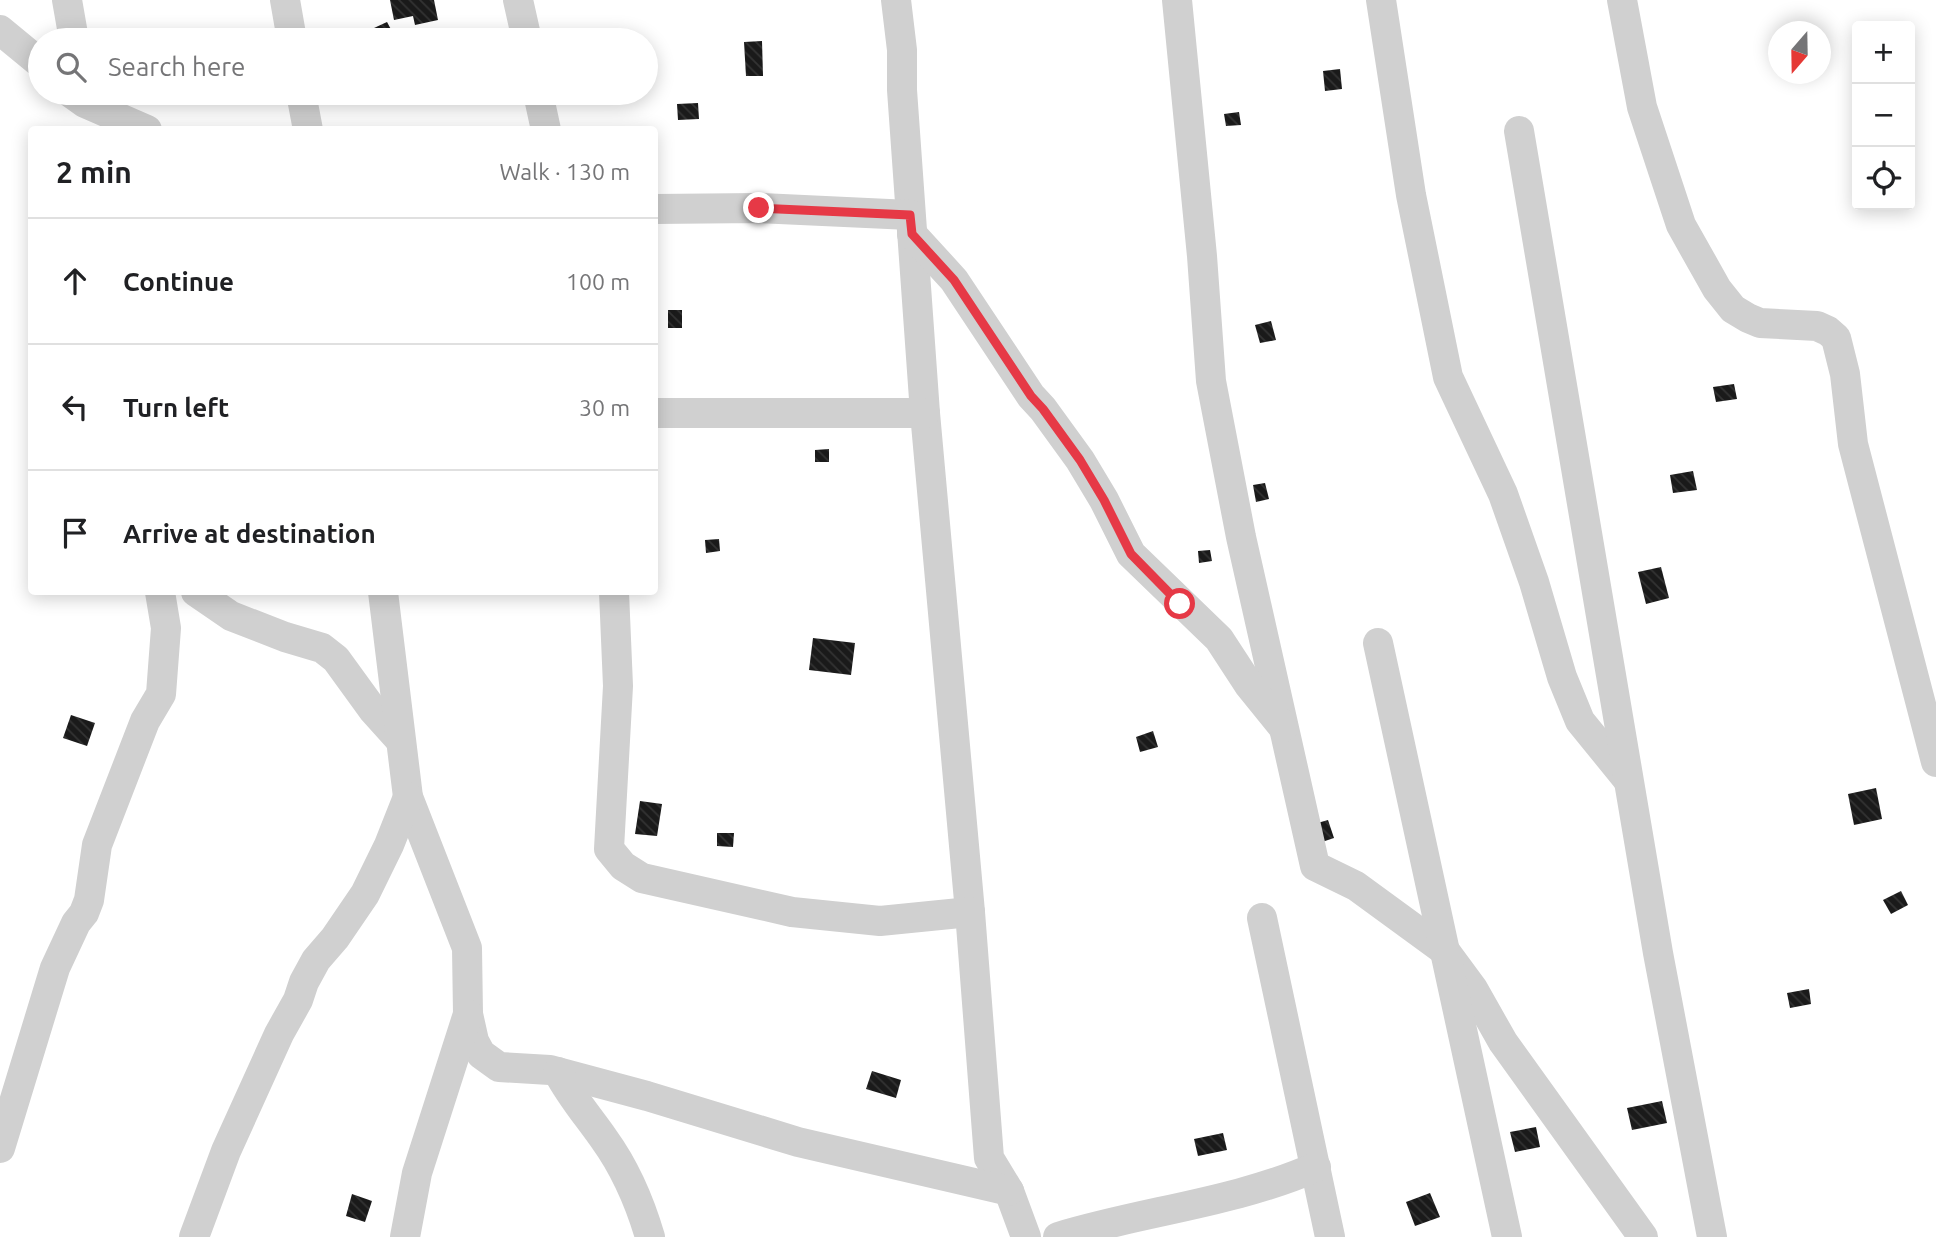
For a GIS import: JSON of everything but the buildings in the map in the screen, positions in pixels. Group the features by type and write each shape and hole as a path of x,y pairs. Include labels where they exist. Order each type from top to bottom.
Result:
{"street":[{"path":"67,0 72,28"},
{"path":"285,0 290,28"},
{"path":"518,0 524,28"},
{"path":"896,0 902,50 902,90 925,412 989,1158 1009,1191 1026,1237"},
{"path":"1177,0 1211,380 1241,537 1315,866 1356,886 1445,951 1511,1052 1643,1237"},
{"path":"1381,0 1411,195 1448,377 1503,494 1534,582 1562,677 1580,721 1629,780"},
{"path":"1622,0 1642,107 1681,225 1717,289 1733,309 1760,323 1817,326 1836,338 1845,374 1853,444 1936,762"},
{"path":"0,30 28,54"},
{"path":"84,105 137,126"},
{"path":"300,126 301,105"},
{"path":"541,105 545,126"},
{"path":"1518,131 1658,953 1712,1237"},
{"path":"658,209 759,208 911,224 954,280 1031,396 1080,460 1131,554 1219,639 1249,685 1285,730"},
{"path":"658,413 925,412"},
{"path":"0,1148 55,968 89,900 97,845 145,720 161,694 166,628 160,595"},
{"path":"200,595 231,616 285,638 322,648 336,659 373,710 400,740"},
{"path":"383,595 408,797 467,948 468,1014 474,1041 481,1054 490,1062 511,1069 550,1070 798,1142 1009,1191"},
{"path":"614,595 618,685 609,849 622,866 642,878 792,912 880,921 970,912"},
{"path":"1378,643 1507,1237"},
{"path":"194,1237 226,1151 304,982 316,960 335,938 365,894 408,797"},
{"path":"1262,918 1330,1237"},
{"path":"405,1237 417,1173 468,1014"},
{"path":"558,1072 571,1097 612,1152 639,1201 650,1237"},
{"path":"1058,1237 1249,1192 1282,1182 1316,1167"}],"route":[{"path":"759,208 910,215 912,234 954,280 1031,396 1080,460 1131,554 1180,604"}]}
